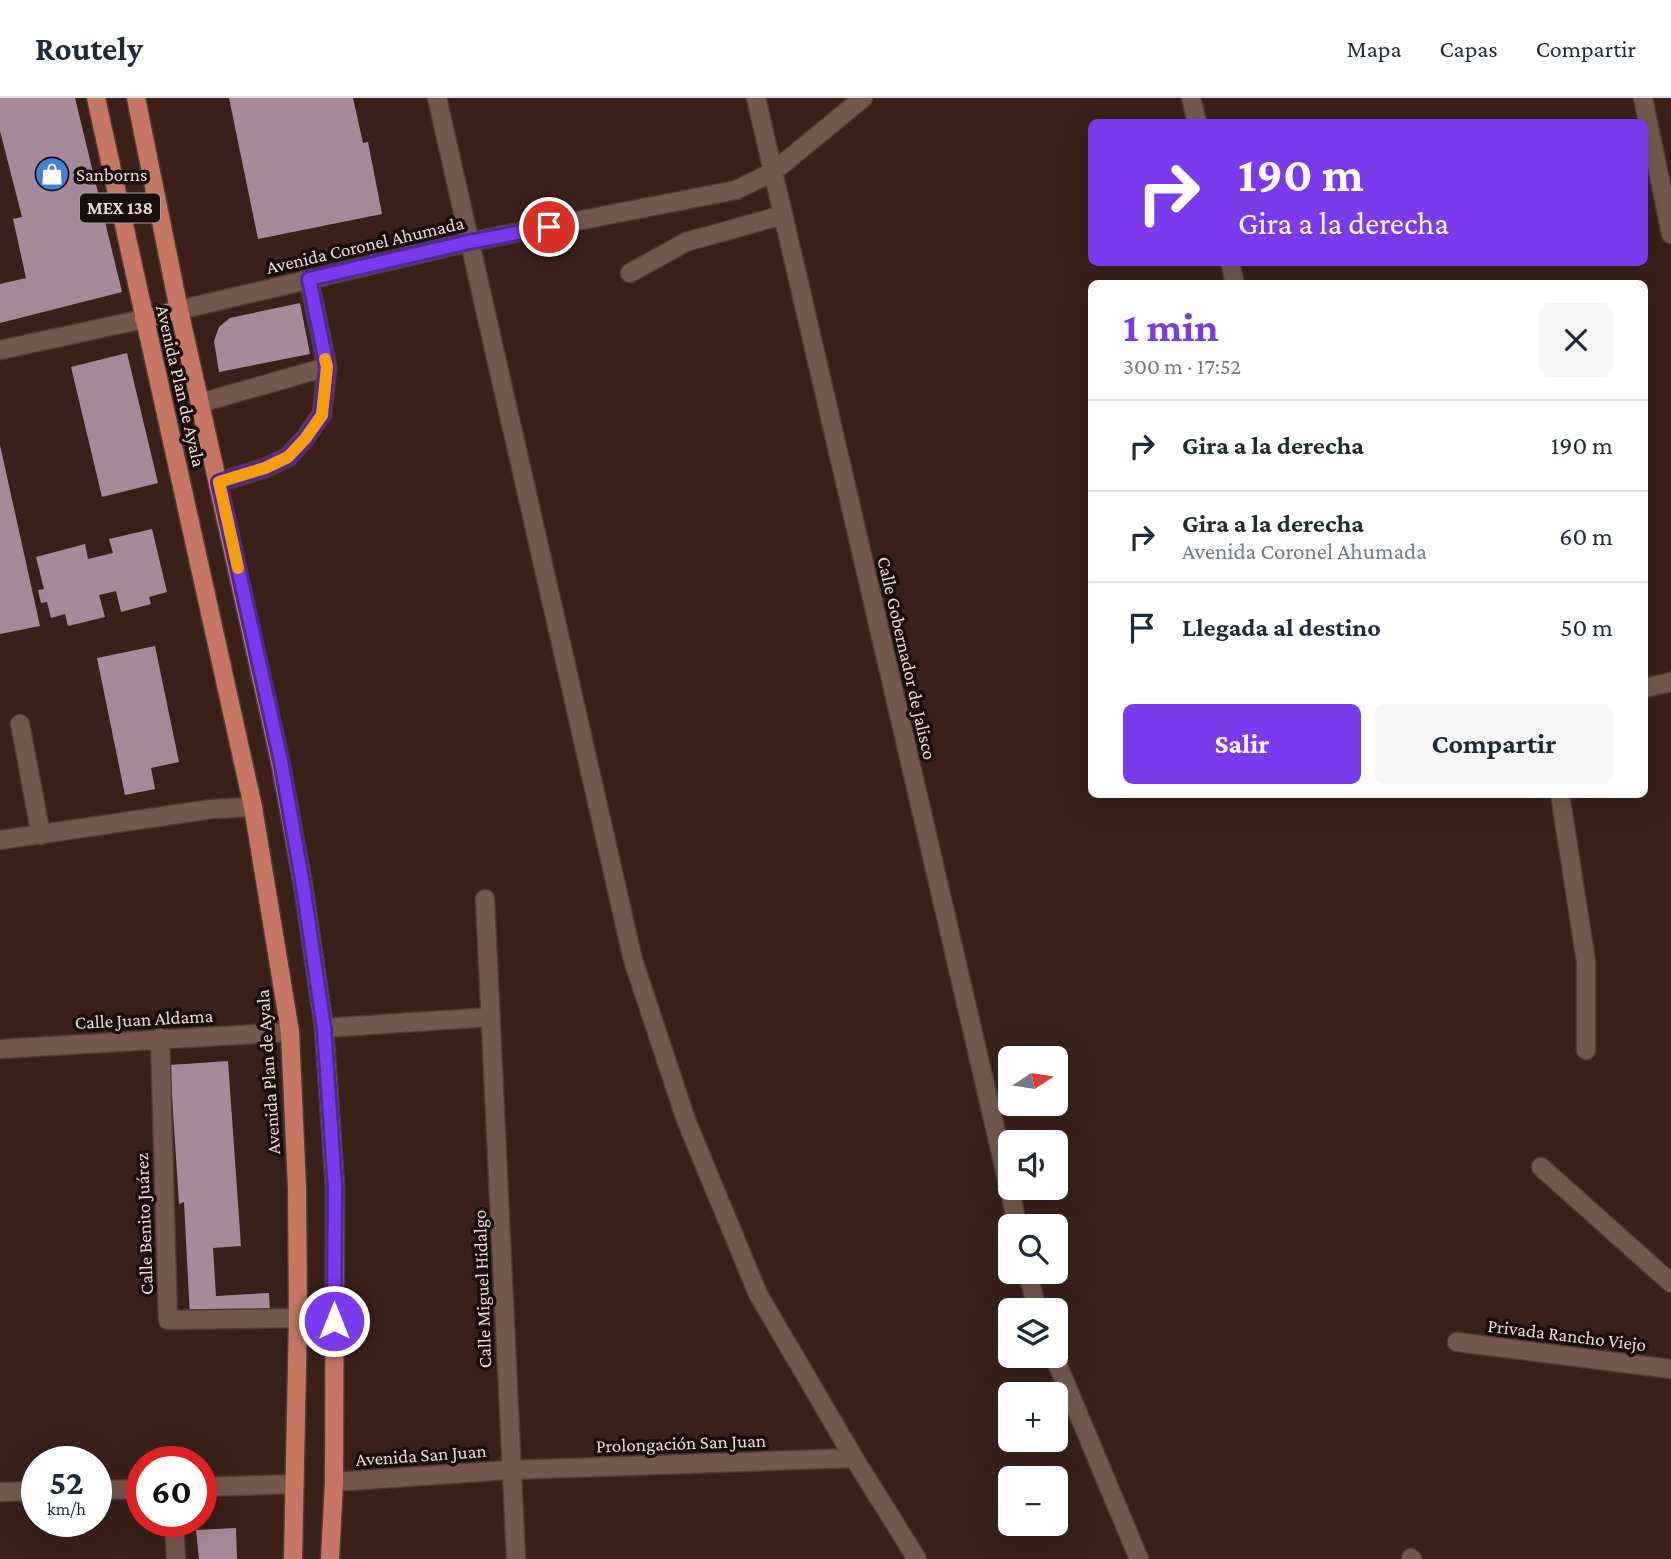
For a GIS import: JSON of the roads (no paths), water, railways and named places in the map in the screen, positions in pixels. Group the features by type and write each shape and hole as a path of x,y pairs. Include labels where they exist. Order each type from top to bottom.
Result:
{"main road":[{"name":"Avenida Plan de Ayala","path":"96,98 253,807 290,1032 297,1188 298,1318 293,1559"},
{"name":"Avenida Plan de Ayala","path":"135,98 179,310 281,761 324,1028 335,1187 334,1482 330,1559"},
{"path":"144,319 179,310"}],"street":[{"path":"437,98 633,960 686,1120 758,1294 917,1559"},
{"name":"Calle Gobernador de Jalisco","path":"756,98 1015,1214"},
{"name":"Avenida Coronel Ahumada","path":"179,310 469,242 736,190 774,172 863,98"},
{"path":"1191,98 1196,119"},
{"path":"1643,98 1647,119"},
{"path":"1648,122 1671,234"},
{"path":"630,273 687,242 783,215"},
{"path":"219,482 265,468 288,457 322,415 327,367 309,279"},
{"path":"0,350 144,319"},
{"path":"200,403 327,367"},
{"path":"1648,687 1671,682"},
{"path":"20,724 41,835"},
{"path":"1561,798 1586,962 1586,1050"},
{"path":"0,841 212,809 253,807"},
{"name":"Calle Miguel Hidalgo","path":"485,899 516,1559"},
{"path":"324,1028 491,1017"},
{"name":"Calle Juan Aldama","path":"0,1049 290,1032"},
{"name":"Calle Benito Juárez","path":"159,1038 168,1320 298,1318"},
{"path":"1541,1167 1671,1283"},
{"name":"Privada Rancho Viejo","path":"1457,1342 1671,1369"},
{"path":"1059,1368 1139,1559"},
{"name":"Prolongación San Juan","path":"511,1469 854,1458"},
{"name":"Avenida San Juan","path":"334,1482 511,1469"},
{"path":"217,1486 295,1484"},
{"path":"0,1492 21,1491"},
{"path":"175,1537 176,1559"}],"place":[{"name":"Sanborns","path":"52,174"}]}
